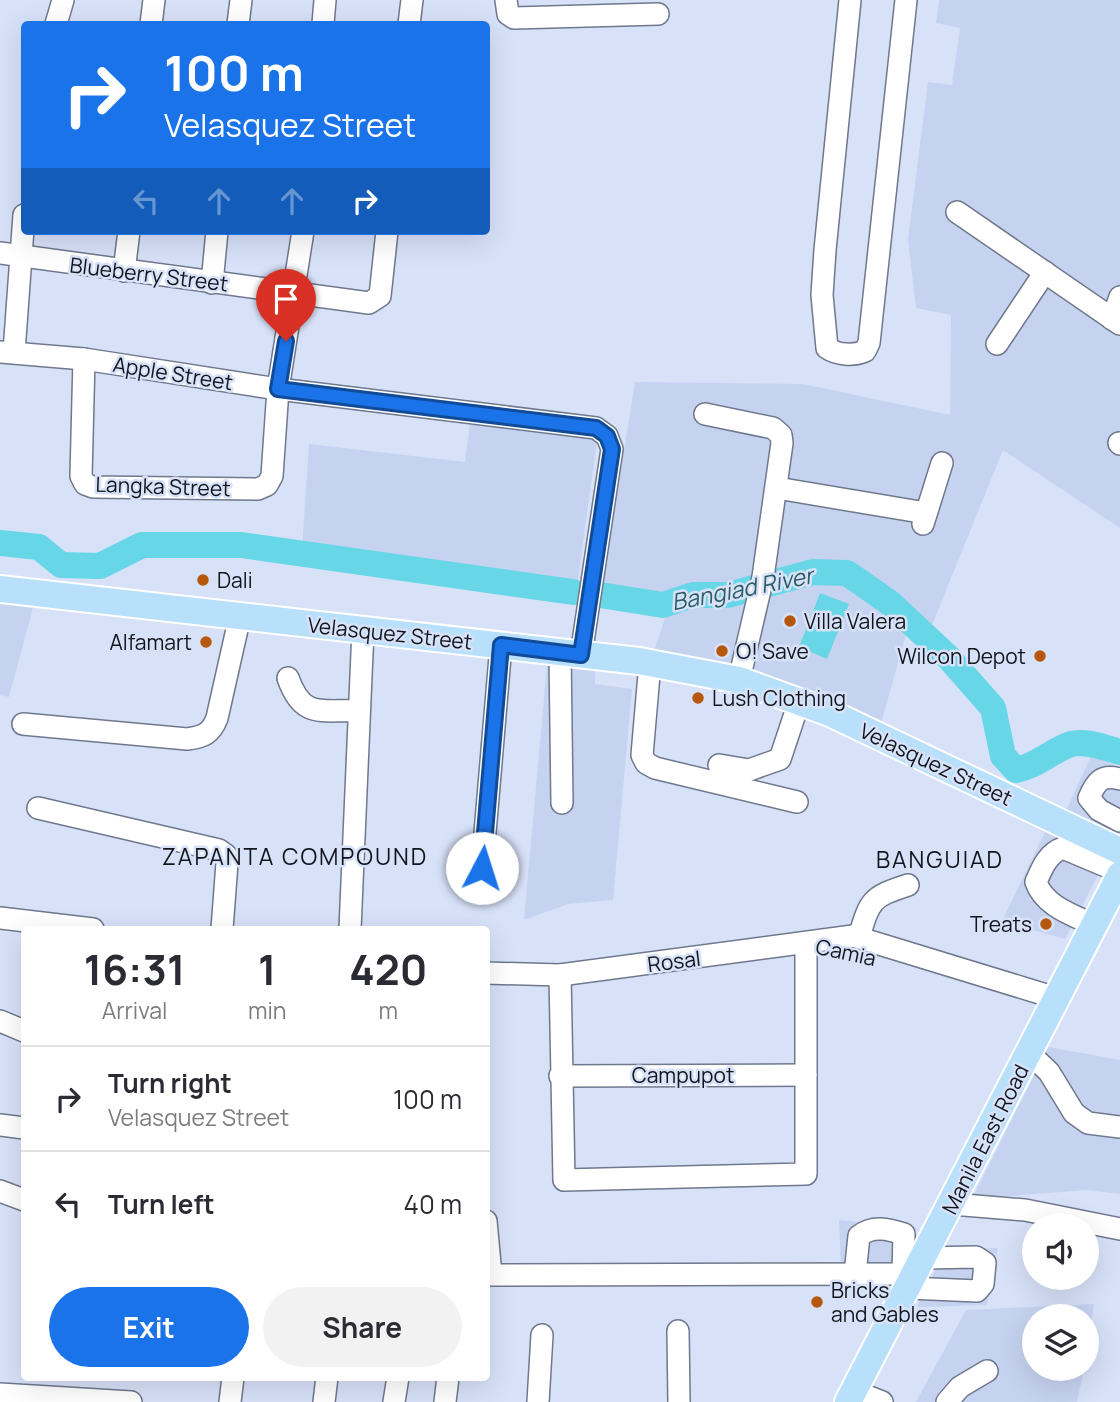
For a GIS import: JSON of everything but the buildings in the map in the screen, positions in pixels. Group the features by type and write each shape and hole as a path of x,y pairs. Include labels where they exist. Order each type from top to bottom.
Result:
{"main road":[{"name":"Velasquez Street","path":"0,589 571,653 650,663 739,680 830,713 1120,851"},
{"name":"Manila East Road","path":"868,1399 914,1274 1120,874"}],"street":[{"path":"57,21 63,0"},
{"path":"152,21 154,0"},
{"path":"238,21 241,0"},
{"path":"323,21 325,0"},
{"path":"409,21 412,0"},
{"path":"506,0 508,14 514,18 581,7 658,14"},
{"path":"850,0 822,295 827,348 834,353 859,354 866,351 870,343 906,0"},
{"path":"957,212 1116,321 1120,297"},
{"path":"7,352 10,256 21,224"},
{"path":"124,271 128,235"},
{"path":"212,283 217,235"},
{"path":"278,389 302,235"},
{"name":"Blueberry Street","path":"10,256 369,303 380,296 387,235"},
{"path":"997,344 1045,272"},
{"name":"Apple Street","path":"7,352 84,359 278,389 596,428 607,436 612,449 571,653"},
{"name":"Langka Street","path":"84,359 81,476 85,484 93,487 258,489 267,485 272,476 278,389"},
{"path":"705,414 772,428 781,435 777,488 760,585 739,680"},
{"path":"777,488 925,519 942,463"},
{"path":"23,724 187,739 202,737 212,730 217,718 240,616"},
{"path":"350,926 363,630"},
{"path":"482,868 501,645"},
{"path":"562,803 558,732 571,653"},
{"path":"650,663 642,755 646,763 655,768 797,802"},
{"path":"289,678 296,699 307,709 359,711"},
{"path":"719,765 749,771 780,759 799,702"},
{"path":"1120,779 1107,776 1100,779 1090,798 1099,810 1120,821"},
{"path":"38,808 219,850 226,855 228,863 222,926"},
{"path":"1094,925 1059,908 1040,894 1036,882 1042,869 1054,851 1063,848 1120,874"},
{"path":"859,937 868,905 874,898 908,885"},
{"path":"0,918 68,926"},
{"name":"Camia","path":"806,944 827,937 859,937 1053,1004"},
{"path":"550,975 560,1076 564,1180 806,1174 806,944"},
{"name":"Camia","path":"806,944 826,951 852,950 1053,1004"},
{"name":"Rosal","path":"490,974 550,975 806,944"},
{"path":"0,1021 21,1030"},
{"path":"1029,1053 1049,1072 1074,1113 1088,1123 1120,1127"},
{"name":"Campupot","path":"560,1076 806,1075"},
{"path":"0,1125 21,1128"},
{"path":"0,1191 21,1199"},
{"path":"952,1204 1025,1210 1120,1229"},
{"path":"490,1275 914,1274 904,1234 885,1229 867,1230 859,1236 855,1274"},
{"path":"678,1331 679,1402"},
{"path":"538,1402 542,1335"},
{"path":"947,1402 960,1387 987,1371"},
{"path":"230,1402 233,1381"},
{"path":"324,1402 327,1381"},
{"path":"394,1402 397,1381"},
{"path":"445,1402 448,1381"},
{"path":"0,1394 75,1388 131,1402"}],"shaded area":[{"path":"939,0 1120,0 1120,528 1003,450 932,625 915,617 856,569 821,565 725,589 687,589 663,598 602,588 635,382 803,384 950,415 951,315 916,308 908,239 928,82 952,85 960,28 936,23"},
{"path":"470,424 597,440 577,586 302,550 309,444 465,462"},
{"path":"821,575 848,578 886,603 909,624 880,727 751,675 764,590"},
{"path":"0,595 35,600 9,697 0,695"},
{"path":"747,595 734,673 653,654 668,609 697,600 727,600"},
{"path":"547,665 595,669 595,684 632,689 613,900 568,904 524,920"},
{"path":"1092,754 1120,768 1120,839 1064,815"},
{"path":"1048,826 1109,854 1065,939 1002,921"},
{"path":"1048,1047 1120,1060 1120,1194 1087,1190 972,1199"},
{"path":"839,1220 917,1228 899,1268 841,1267"},
{"path":"998,1248 987,1305 917,1307 945,1250"},
{"path":"1022,1307 1022,1381 1081,1381 1077,1402 916,1402 966,1310"}],"water":[{"path":"820,593 849,604 827,659 799,647"}],"waterway":[{"name":"Bangiad River","path":"0,543 39,547 61,565 100,566 142,545 241,545 573,592"},
{"name":"Bangiad River","path":"594,594 663,605 693,595 728,595 813,572 847,573 890,603 949,658 993,708 1003,756 1016,770 1071,744 1089,744 1120,752"}],"place":[{"name":"Dali","path":"203,580"},
{"name":"Villa Valera","path":"790,621"},
{"name":"Alfamart","path":"206,642"},
{"name":"O! Save","path":"722,651"},
{"name":"Wilcon Depot","path":"1040,656"},
{"name":"Lush Clothing","path":"698,698"},
{"name":"Treats","path":"1046,924"},
{"name":"Bricks and Gables","path":"817,1302"}],"district":[{"name":"ZAPANTA COMPOUND","path":"295,856"},
{"name":"BANGUIAD","path":"940,859"}],"route":[{"path":"286,341 278,389 596,428 607,436 612,449 581,655 501,645 482,868"}]}
